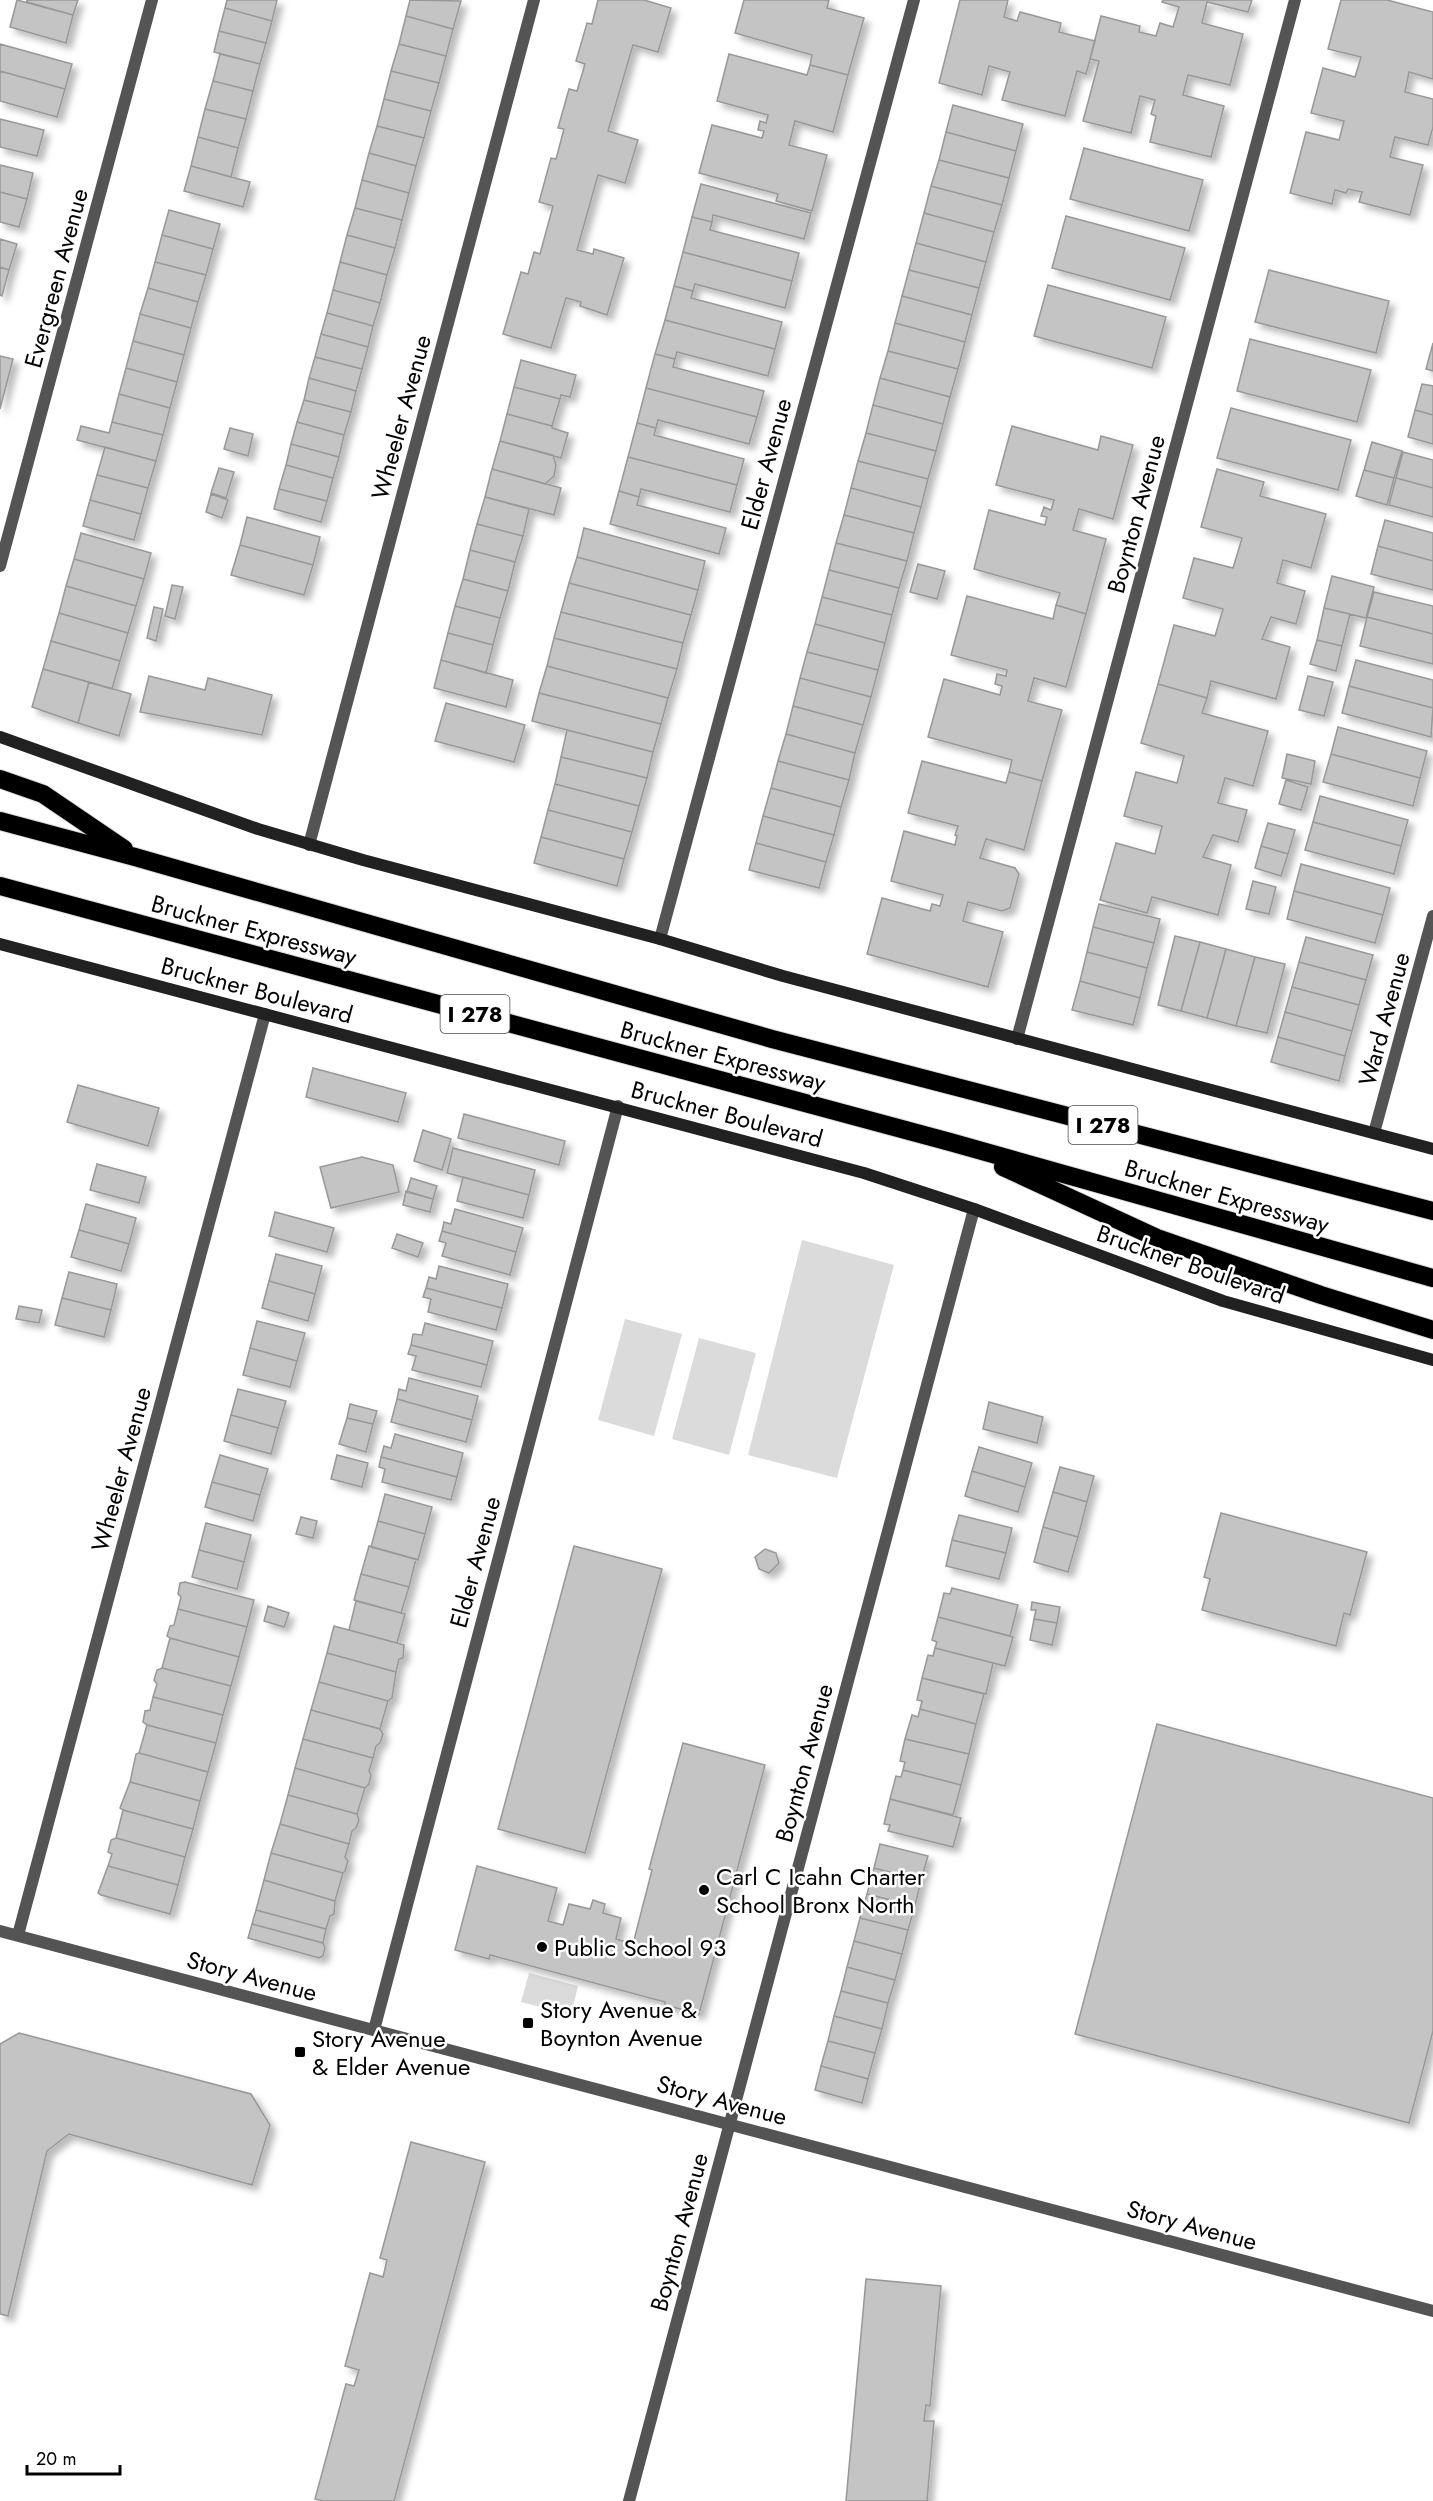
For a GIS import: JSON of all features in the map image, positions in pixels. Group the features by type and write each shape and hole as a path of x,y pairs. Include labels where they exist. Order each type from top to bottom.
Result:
{"highway":[{"path":"0,779 43,794 135,857"},
{"name":"Bruckner Expressway","path":"0,821 135,857 772,1039 1433,1211"},
{"name":"Bruckner Expressway","path":"0,886 950,1142 1433,1278"},
{"path":"950,1142 1157,1238 1321,1295 1433,1330"}],"main road":[{"path":"0,738 258,829 309,844 660,939 783,976 1433,1149"},
{"name":"Bruckner Boulevard","path":"0,944 864,1173 974,1209 1223,1301 1433,1360"}],"street":[{"name":"Evergreen Avenue","path":"0,566 152,0"},
{"name":"Wheeler Avenue","path":"309,844 534,0"},
{"name":"Elder Avenue","path":"660,939 914,0"},
{"name":"Boynton Avenue","path":"1017,1039 1295,0"},
{"name":"Ward Avenue","path":"1374,1133 1433,916"},
{"name":"Wheeler Avenue","path":"18,1935 265,1014"},
{"name":"Elder Avenue","path":"374,2030 618,1106"},
{"name":"Boynton Avenue","path":"629,2501 974,1209"},
{"name":"Story Avenue","path":"0,1931 1433,2311"}],"shaded area":[{"path":"802,1240 894,1265 837,1478 748,1455"},
{"path":"625,1319 682,1334 654,1436 598,1420"},
{"path":"699,1338 756,1353 729,1455 672,1439"},
{"path":"529,1973 578,1986 571,2015 521,2002"}],"building":[{"path":"17,0 73,15 66,43 10,27"},
{"path":"27,0 78,0 73,15 27,2"},
{"path":"227,0 277,0 272,21 225,8"},
{"path":"410,0 461,1 453,29 406,16"},
{"path":"598,0 644,0 671,8 658,52 633,45 608,131 638,140 625,183 598,175 577,250 593,254 594,249 624,258 607,315 580,306 581,302 566,298 551,348 503,334 521,272 528,274 534,252 540,254 553,206 539,202 551,158 556,159 564,129 558,128 569,89 577,91 585,64 576,61 587,23 592,24"},
{"path":"744,0 829,0 827,8 864,18 848,75 810,65 812,55 735,33"},
{"path":"960,0 1008,0 1004,17 1017,21 1020,12 1061,23 1059,32 1095,41 1086,74 1077,71 1065,116 1002,100 1010,72 989,66 982,95 939,83"},
{"path":"1163,0 1252,0 1248,12 1207,2 1202,23 1243,34 1230,85 1188,75 1183,95 1224,106 1211,157 1150,142 1156,116 1151,114 1155,100 1140,96 1131,133 1083,121 1099,61 1090,59 1101,16 1140,26 1139,32 1156,36 1160,23 1173,27 1179,7 1162,2"},
{"path":"1341,0 1387,0 1433,12 1433,79 1409,72 1405,92 1433,99 1433,127 1428,145 1395,137 1390,157 1423,165 1410,215 1359,202 1362,192 1348,189 1346,193 1335,190 1332,204 1290,193 1306,132 1339,140 1344,121 1311,113 1323,68 1355,77 1361,57 1328,49"},
{"path":"225,8 272,21 266,43 219,31"},
{"path":"406,16 453,29 446,56 399,44"},
{"path":"219,31 266,43 260,64 214,52"},
{"path":"0,44 72,64 65,89 0,71"},
{"path":"399,44 446,56 439,83 391,71"},
{"path":"220,54 260,64 253,91 213,81"},
{"path":"729,54 807,75 810,65 848,75 833,132 795,121 789,145 827,155 812,211 776,201 778,194 699,173 712,125 762,138 764,131 758,130 760,121 766,123 768,115 717,101"},
{"path":"0,71 65,89 57,117 0,101"},
{"path":"391,71 439,83 431,111 384,99"},
{"path":"213,81 253,91 246,119 205,109"},
{"path":"384,99 431,111 424,138 377,126"},
{"path":"953,105 1023,124 1016,151 946,132"},
{"path":"205,109 246,119 238,148 198,137"},
{"path":"0,119 44,130 37,156 0,147"},
{"path":"377,126 424,138 416,166 369,153"},
{"path":"946,132 1016,151 1009,178 939,160"},
{"path":"198,137 238,148 231,177 191,166"},
{"path":"1084,148 1203,180 1189,231 1070,199"},
{"path":"369,153 416,166 409,193 362,180"},
{"path":"939,160 1009,178 1002,205 931,186"},
{"path":"0,165 33,173 27,199 0,192"},
{"path":"191,166 250,182 243,207 184,191"},
{"path":"362,180 409,193 402,220 355,208"},
{"path":"701,184 811,213 804,239 713,215 712,222 692,217"},
{"path":"931,186 1002,205 994,232 924,213"},
{"path":"0,192 27,199 19,227 0,222"},
{"path":"355,208 402,220 395,248 347,235"},
{"path":"169,210 220,224 213,249 162,235"},
{"path":"924,213 994,232 986,262 916,243"},
{"path":"1066,216 1185,248 1170,300 1052,268"},
{"path":"692,217 712,222 710,230 799,253 792,281 683,252"},
{"path":"162,235 213,249 206,275 155,262"},
{"path":"347,235 395,248 387,275 340,262"},
{"path":"0,239 17,244 9,270 0,267"},
{"path":"916,243 986,262 979,288 909,270"},
{"path":"683,252 792,281 785,308 695,284 693,291 674,286"},
{"path":"155,262 206,275 198,302 148,288"},
{"path":"340,262 387,275 380,303 333,290"},
{"path":"0,267 9,270 2,296 0,295"},
{"path":"909,270 979,288 972,315 902,296"},
{"path":"1269,270 1389,301 1376,353 1255,322"},
{"path":"1048,285 1166,317 1152,368 1034,336"},
{"path":"674,286 693,291 691,298 782,322 775,349 665,320"},
{"path":"148,288 198,302 191,328 140,314"},
{"path":"333,290 380,303 373,326 327,313"},
{"path":"902,296 972,315 965,342 895,323"},
{"path":"327,313 373,326 368,347 321,334"},
{"path":"140,314 191,328 184,355 133,341"},
{"path":"665,320 775,349 768,376 677,352 675,359 655,354"},
{"path":"895,323 965,342 958,369 888,351"},
{"path":"321,334 368,347 362,369 315,357"},
{"path":"1250,339 1371,370 1357,422 1237,391"},
{"path":"133,341 184,355 177,382 126,368"},
{"path":"1433,343 1433,371 1426,369"},
{"path":"888,351 958,369 950,397 880,378"},
{"path":"655,354 675,359 673,367 764,391 757,417 646,388"},
{"path":"0,356 13,359 0,409"},
{"path":"315,357 362,369 356,391 309,378"},
{"path":"521,360 576,375 570,397 561,395 560,399 514,387"},
{"path":"126,368 177,382 170,408 119,394"},
{"path":"309,378 356,391 351,412 304,400"},
{"path":"880,378 950,397 943,424 873,405"},
{"path":"1422,384 1433,386 1433,415 1415,410"},
{"path":"514,387 560,399 552,426 507,414"},
{"path":"646,388 757,417 749,444 658,420 656,428 637,423"},
{"path":"119,394 170,408 163,435 112,422"},
{"path":"304,400 351,412 344,435 297,422"},
{"path":"873,405 943,424 936,451 866,433"},
{"path":"1231,408 1351,440 1338,490 1217,458"},
{"path":"1415,410 1433,415 1433,444 1408,437"},
{"path":"507,414 552,426 552,428 568,433 561,458 500,441"},
{"path":"112,422 163,435 156,461 77,440 81,426 109,433"},
{"path":"297,422 344,435 339,457 291,444"},
{"path":"637,423 656,428 654,435 744,459 737,485 628,457"},
{"path":"1012,426 1098,450 1101,436 1133,445 1113,519 1079,509 1073,530 1106,539 1086,614 1056,605 1060,593 974,569 989,510 1045,525 1047,517 1041,516 1044,507 1051,510 1054,500 996,485"},
{"path":"230,428 253,434 248,456 224,449"},
{"path":"866,433 936,451 928,479 858,461"},
{"path":"500,441 553,455 556,465 554,476 545,484 492,469"},
{"path":"1372,442 1402,451 1394,478 1364,470"},
{"path":"291,444 339,457 333,478 286,465"},
{"path":"105,447 156,461 148,488 97,475"},
{"path":"1403,452 1433,460 1433,488 1396,478"},
{"path":"628,457 737,485 730,512 641,489 639,497 619,491"},
{"path":"858,461 928,479 921,507 851,488"},
{"path":"286,465 333,478 327,501 279,489"},
{"path":"219,468 234,472 226,498 211,493"},
{"path":"492,469 561,488 554,515 485,497"},
{"path":"1217,469 1264,482 1260,496 1326,514 1311,568 1283,560 1277,583 1305,591 1296,624 1271,617 1262,639 1290,647 1276,699 1211,681 1207,698 1158,684 1174,625 1215,636 1223,609 1183,598 1194,558 1233,568 1242,538 1201,527"},
{"path":"1364,470 1394,478 1387,505 1356,496"},
{"path":"97,475 148,488 141,514 90,500"},
{"path":"1396,478 1433,488 1433,517 1389,505"},
{"path":"851,488 921,507 914,533 844,515"},
{"path":"279,489 327,501 321,522 274,509"},
{"path":"619,491 639,497 637,505 726,528 719,554 610,524"},
{"path":"211,494 228,500 222,518 206,512"},
{"path":"485,497 529,509 523,536 477,524"},
{"path":"90,500 141,514 134,540 83,526"},
{"path":"844,515 914,533 907,561 836,543"},
{"path":"247,517 320,537 313,565 240,545"},
{"path":"1385,520 1433,533 1433,561 1378,546"},
{"path":"477,524 523,536 515,562 470,550"},
{"path":"584,528 705,561 698,590 577,557"},
{"path":"81,533 151,553 144,579 74,559"},
{"path":"836,543 907,561 899,588 829,570"},
{"path":"240,545 313,565 304,595 231,575"},
{"path":"1378,546 1433,561 1433,590 1371,574"},
{"path":"470,550 515,562 508,591 463,579"},
{"path":"577,557 698,590 691,615 569,583"},
{"path":"74,559 144,579 136,606 66,586"},
{"path":"918,564 945,571 937,599 910,592"},
{"path":"829,570 899,588 892,615 822,597"},
{"path":"1332,576 1374,587 1366,618 1324,608"},
{"path":"463,579 508,591 500,618 455,606"},
{"path":"569,583 691,615 683,643 561,612"},
{"path":"172,585 183,587 175,619 165,616"},
{"path":"66,586 136,606 128,633 59,613"},
{"path":"1374,592 1433,606 1433,634 1367,617"},
{"path":"967,596 1053,619 1056,605 1086,614 1066,687 1034,678 1028,701 1062,710 1042,781 1009,772 1012,760 928,737 944,679 1000,695 1002,686 995,684 997,674 1006,676 1007,670 951,655"},
{"path":"822,597 892,615 885,643 815,624"},
{"path":"455,606 500,618 493,645 448,633"},
{"path":"154,607 163,609 156,641 147,638"},
{"path":"1324,608 1350,614 1342,646 1317,640"},
{"path":"561,612 683,643 677,669 554,638"},
{"path":"59,613 128,633 120,661 51,641"},
{"path":"1367,617 1433,634 1433,664 1360,646"},
{"path":"815,624 885,643 878,670 807,652"},
{"path":"448,633 493,645 486,673 441,660"},
{"path":"554,638 677,669 668,698 547,666"},
{"path":"1317,640 1342,646 1336,671 1310,664"},
{"path":"51,641 120,661 112,689 43,669"},
{"path":"807,652 878,670 871,697 800,678"},
{"path":"441,660 513,680 506,707 434,688"},
{"path":"1356,660 1433,680 1433,708 1349,686"},
{"path":"547,666 668,698 661,724 539,693"},
{"path":"43,669 89,682 78,723 32,707"},
{"path":"149,676 205,690 208,678 272,695 262,735 140,712"},
{"path":"1308,676 1333,682 1324,716 1299,710"},
{"path":"800,678 871,697 863,725 793,706"},
{"path":"89,682 131,694 119,736 78,723"},
{"path":"1158,684 1207,698 1202,713 1268,731 1253,786 1225,778 1218,803 1247,810 1238,842 1213,835 1203,857 1231,865 1218,915 1152,897 1147,913 1100,900 1116,843 1155,854 1162,826 1124,816 1136,772 1177,783 1184,756 1141,743"},
{"path":"1349,686 1433,708 1431,737 1342,713"},
{"path":"539,693 661,724 653,752 532,721"},
{"path":"446,703 525,725 514,762 435,741"},
{"path":"793,706 863,725 855,753 786,734"},
{"path":"1338,727 1427,751 1420,778 1331,754"},
{"path":"567,730 653,752 647,778 561,757"},
{"path":"786,734 855,753 849,780 778,761"},
{"path":"1287,754 1315,761 1311,784 1282,778"},
{"path":"1331,754 1420,778 1413,806 1323,782"},
{"path":"561,757 647,778 639,806 555,784"},
{"path":"778,761 849,780 841,807 771,788"},
{"path":"922,761 1006,783 1009,772 1042,781 1024,850 986,839 980,858 1015,868 1019,874 1010,908 1002,911 968,902 963,921 1003,932 988,987 867,954 882,898 930,911 932,904 940,906 943,895 891,881 904,831 955,845 958,826 908,813"},
{"path":"1286,780 1308,787 1301,810 1279,804"},
{"path":"555,784 639,806 632,832 548,810"},
{"path":"771,788 841,807 834,835 763,816"},
{"path":"1320,796 1408,820 1401,846 1313,822"},
{"path":"548,810 632,832 624,859 541,837"},
{"path":"763,816 834,835 826,862 756,843"},
{"path":"1313,822 1401,846 1394,874 1305,850"},
{"path":"1268,823 1295,830 1288,854 1261,846"},
{"path":"541,837 624,859 617,886 534,863"},
{"path":"756,843 826,862 819,888 749,870"},
{"path":"1261,846 1288,854 1281,876 1255,868"},
{"path":"1301,864 1390,888 1383,915 1294,891"},
{"path":"1253,881 1276,887 1269,914 1246,909"},
{"path":"1294,891 1383,915 1375,943 1287,919"},
{"path":"1099,904 1160,919 1154,943 1093,927"},
{"path":"1093,927 1154,943 1147,968 1087,952"},
{"path":"1175,936 1200,942 1181,1011 1158,1005"},
{"path":"1306,937 1373,955 1366,980 1299,962"},
{"path":"1200,942 1226,949 1207,1018 1181,1011"},
{"path":"1226,949 1255,957 1236,1026 1207,1018"},
{"path":"1087,952 1147,968 1140,998 1080,981"},
{"path":"1255,957 1285,964 1267,1033 1236,1026"},
{"path":"1299,962 1366,980 1359,1005 1292,987"},
{"path":"1080,981 1140,998 1133,1025 1072,1010"},
{"path":"1292,987 1359,1005 1352,1031 1285,1012"},
{"path":"1285,1012 1352,1031 1345,1056 1278,1037"},
{"path":"1278,1037 1345,1056 1339,1081 1271,1062"},
{"path":"313,1068 406,1093 398,1122 306,1097"},
{"path":"78,1085 159,1108 148,1146 67,1122"},
{"path":"464,1114 565,1141 559,1165 458,1138"},
{"path":"423,1130 451,1139 442,1170 414,1161"},
{"path":"453,1148 535,1170 529,1195 447,1173"},
{"path":"362,1157 393,1165 399,1192 331,1208 320,1167"},
{"path":"97,1164 146,1177 139,1203 90,1190"},
{"path":"463,1177 529,1195 523,1218 457,1201"},
{"path":"411,1178 437,1186 433,1199 407,1192"},
{"path":"406,1191 433,1199 430,1212 403,1205"},
{"path":"86,1204 136,1218 129,1244 79,1230"},
{"path":"455,1209 523,1228 516,1252 442,1231 444,1222 451,1224"},
{"path":"275,1212 334,1228 327,1252 269,1236"},
{"path":"79,1230 129,1244 121,1271 71,1257"},
{"path":"442,1231 516,1252 510,1275 442,1256 446,1243 439,1241"},
{"path":"397,1234 423,1243 418,1257 392,1248"},
{"path":"276,1254 322,1266 315,1294 269,1281"},
{"path":"439,1266 508,1284 502,1308 426,1288 429,1277 436,1279"},
{"path":"69,1272 117,1284 111,1310 62,1298"},
{"path":"269,1281 315,1294 308,1321 262,1308"},
{"path":"426,1288 502,1308 496,1330 428,1312 431,1299 423,1297"},
{"path":"62,1298 111,1310 104,1337 55,1325"},
{"path":"19,1306 42,1310 39,1323 16,1319"},
{"path":"257,1321 305,1333 297,1361 250,1348"},
{"path":"425,1323 493,1341 487,1365 411,1345 413,1334 422,1335"},
{"path":"411,1345 487,1365 481,1387 412,1370 416,1356 408,1354"},
{"path":"250,1348 297,1361 290,1387 243,1375"},
{"path":"409,1378 478,1396 472,1420 397,1399 399,1389 406,1391"},
{"path":"238,1389 286,1401 278,1428 231,1415"},
{"path":"397,1399 472,1420 466,1442 391,1422"},
{"path":"989,1402 1043,1417 1037,1443 983,1429"},
{"path":"350,1404 377,1411 373,1424 347,1418"},
{"path":"231,1415 278,1428 271,1454 224,1441"},
{"path":"347,1418 373,1424 366,1452 339,1444"},
{"path":"395,1434 463,1453 457,1477 381,1457 384,1446 391,1448"},
{"path":"979,1447 1032,1463 1025,1487 972,1471"},
{"path":"220,1455 268,1469 260,1495 212,1482"},
{"path":"337,1455 368,1463 362,1487 331,1479"},
{"path":"381,1457 457,1477 451,1500 382,1482 385,1469 379,1467"},
{"path":"1060,1467 1094,1476 1087,1502 1053,1492"},
{"path":"972,1471 1025,1487 1018,1512 965,1496"},
{"path":"212,1482 260,1495 253,1521 205,1507"},
{"path":"1053,1492 1087,1502 1078,1537 1043,1527"},
{"path":"385,1494 432,1507 425,1534 378,1521"},
{"path":"1221,1513 1367,1552 1350,1615 1344,1613 1336,1646 1202,1610 1210,1579 1204,1577"},
{"path":"959,1515 1012,1528 1006,1553 952,1540"},
{"path":"301,1517 317,1521 313,1538 296,1534"},
{"path":"378,1521 425,1534 418,1560 371,1547"},
{"path":"206,1523 251,1535 244,1562 199,1550"},
{"path":"1043,1527 1078,1537 1068,1572 1034,1562"},
{"path":"952,1540 1006,1553 999,1579 946,1566"},
{"path":"369,1546 416,1559 409,1587 361,1574"},
{"path":"574,1546 662,1569 585,1853 498,1829"},
{"path":"765,1549 776,1553 779,1563 769,1573 759,1569 755,1557"},
{"path":"199,1550 244,1562 237,1589 192,1577"},
{"path":"361,1574 409,1587 401,1613 354,1600"},
{"path":"185,1582 254,1600 247,1627 178,1609 181,1597 178,1594 180,1583"},
{"path":"952,1588 1018,1605 1010,1636 938,1617 944,1593 950,1594"},
{"path":"356,1601 405,1614 397,1643 349,1630"},
{"path":"1032,1602 1060,1607 1057,1623 1034,1619 1036,1610 1031,1610"},
{"path":"268,1606 289,1613 284,1627 264,1621"},
{"path":"178,1609 247,1627 239,1657 167,1636 170,1626 174,1625"},
{"path":"938,1617 1013,1637 1005,1666 935,1648 937,1642 932,1640"},
{"path":"1034,1619 1057,1623 1052,1645 1030,1640"},
{"path":"334,1626 404,1645 403,1658 399,1659 396,1672 327,1653"},
{"path":"170,1638 239,1657 231,1686 162,1668"},
{"path":"935,1648 993,1663 986,1694 922,1678 928,1655 933,1656"},
{"path":"327,1653 396,1672 392,1698 388,1701 319,1682"},
{"path":"162,1668 231,1686 223,1715 153,1697 157,1684 154,1680 157,1670"},
{"path":"922,1678 984,1694 976,1724 920,1709 922,1701 917,1700"},
{"path":"319,1682 388,1701 380,1729 311,1710"},
{"path":"153,1697 223,1715 216,1743 147,1725 143,1722 145,1711 150,1710"},
{"path":"920,1709 976,1724 969,1754 905,1739 912,1715 918,1717"},
{"path":"311,1710 380,1729 383,1734 380,1743 376,1746 373,1758 303,1739"},
{"path":"1157,1724 1433,1798 1433,2031 1409,2123 1075,2034"},
{"path":"147,1725 216,1743 208,1772 139,1753"},
{"path":"303,1739 373,1758 369,1771 371,1775 369,1784 365,1788 295,1768"},
{"path":"905,1739 969,1754 961,1785 903,1770 905,1762 900,1761"},
{"path":"683,1743 765,1765 699,2014 665,2005 665,2002 490,1955 489,1959 455,1950 477,1866 557,1888 548,1921 563,1925 569,1904 590,1909 593,1900 605,1904 603,1913 621,1918 616,1939 633,1944 652,1870 649,1869"},
{"path":"136,1754 208,1772 200,1801 130,1782"},
{"path":"295,1768 365,1788 357,1814 288,1795"},
{"path":"903,1770 961,1785 953,1815 890,1799 896,1776 901,1777"},
{"path":"130,1782 200,1801 193,1829 120,1808"},
{"path":"288,1795 357,1814 359,1820 352,1831 349,1844 280,1824"},
{"path":"890,1799 961,1818 953,1847 888,1831 890,1825 884,1824"},
{"path":"123,1810 193,1829 185,1857 116,1838"},
{"path":"280,1824 349,1844 345,1857 348,1861 345,1871 343,1873 271,1853"},
{"path":"116,1838 185,1857 178,1885 108,1866 112,1854 108,1852 111,1840"},
{"path":"880,1844 928,1856 921,1880 874,1868"},
{"path":"271,1853 343,1873 335,1901 264,1880"},
{"path":"108,1866 178,1885 170,1914 98,1893"},
{"path":"874,1868 921,1880 915,1906 867,1894"},
{"path":"264,1880 335,1901 334,1914 330,1916 326,1929 256,1910"},
{"path":"867,1894 915,1906 908,1930 860,1918"},
{"path":"256,1910 326,1929 323,1943 252,1924"},
{"path":"860,1918 908,1930 902,1954 854,1941"},
{"path":"252,1924 323,1943 325,1948 323,1956 319,1958 248,1938"},
{"path":"854,1941 902,1954 895,1980 847,1967"},
{"path":"847,1967 895,1980 888,2003 841,1991"},
{"path":"841,1991 888,2003 882,2029 834,2016"},
{"path":"834,2016 882,2029 875,2053 828,2041"},
{"path":"19,2033 251,2094 270,2125 252,2185 69,2134 47,2151 8,2316 0,2314 0,2044"},
{"path":"828,2041 875,2053 868,2079 821,2066"},
{"path":"821,2066 868,2079 862,2103 815,2090"},
{"path":"411,2142 485,2162 394,2501 315,2499 346,2384 354,2386 359,2370 345,2366 370,2273 383,2277 387,2260 380,2258"},
{"path":"866,2279 941,2286 930,2406 926,2405 924,2421 934,2421 927,2501 846,2501"}],"place":[{"name":"Carl C Icahn Charter School Bronx North","path":"704,1890"},
{"name":"Public School 93","path":"542,1947"},
{"name":"Story Avenue & Boynton Avenue","path":"528,2023"},
{"name":"Story Avenue & Elder Avenue","path":"300,2052"}]}
